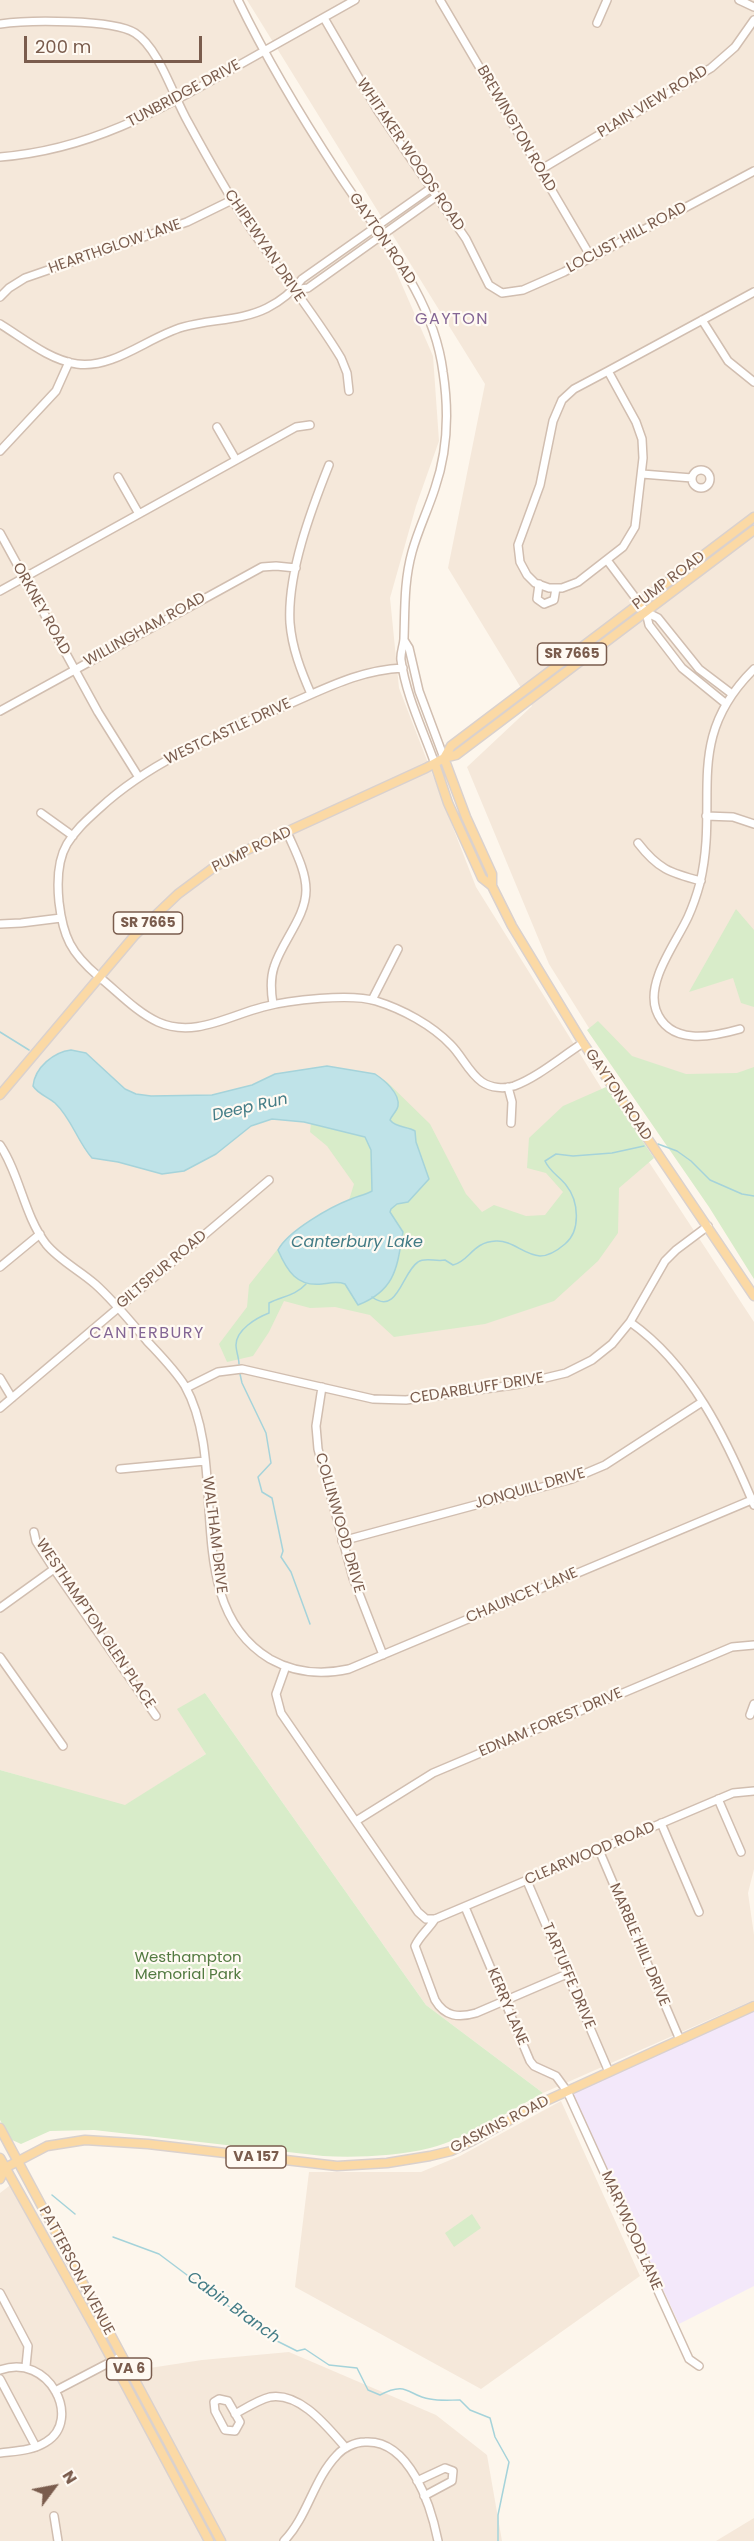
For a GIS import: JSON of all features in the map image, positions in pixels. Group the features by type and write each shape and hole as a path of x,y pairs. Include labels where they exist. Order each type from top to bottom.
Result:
{"main road":[{"name":"PUMP ROAD","path":"444,758 451,746 754,517"},
{"name":"PUMP ROAD","path":"0,1095 156,913 183,890 228,860 444,758 456,755 754,530"},
{"name":"GAYTON ROAD","path":"444,758 492,874 492,886"},
{"name":"GAYTON ROAD","path":"435,764 471,857 482,878 492,886 512,926 583,1043 754,1296"},
{"name":"GASKINS ROAD","path":"18,2161 47,2146 96,2140 337,2166 387,2163 451,2151 567,2091 754,2006"},
{"name":"PATTERSON AVENUE","path":"0,2128 221,2541"},
{"name":"PATTERSON AVENUE","path":"0,2158 3,2168 112,2361 209,2541"},
{"name":"VA 157","path":"3,2168 18,2161"},
{"path":"0,2180 3,2168"}],"street":[{"name":"GAYTON ROAD","path":"238,0 321,148 411,279 426,313 441,358 448,408 443,459 408,568 401,657 412,702 435,764"},
{"name":"TUNBRIDGE DRIVE","path":"0,157 52,150 91,139 134,122 355,0"},
{"name":"BREWINGTON ROAD","path":"440,0 591,257"},
{"path":"597,23 607,0"},
{"path":"739,0 754,7"},
{"name":"WHITAKER WOODS ROAD","path":"324,18 378,111 466,239 489,285 496,291"},
{"name":"PLAIN VIEW ROAD","path":"540,170 711,68 735,47 754,20"},
{"name":"CHIPEWYAN DRIVE","path":"0,24 25,22 120,27 132,31 151,48 176,100 232,200 341,358 347,374 349,391"},
{"name":"LOCUST HILL ROAD","path":"496,291 508,293 523,290 591,257 754,171"},
{"path":"294,290 302,279 431,188"},
{"path":"0,324 59,359 88,364 102,363 171,331 259,311 294,290 308,288 437,196"},
{"name":"HEARTHGLOW LANE","path":"0,297 25,278 188,222 232,200"},
{"path":"608,370 639,430 643,448 635,527 623,547 578,582 562,588 539,584 522,568 518,545 543,474 555,412 567,394 608,370 754,292"},
{"path":"702,320 728,361 754,382"},
{"path":"0,452 56,391 69,362"},
{"path":"0,591 296,427 310,424"},
{"path":"217,427 236,460"},
{"path":"311,694 295,653 290,623 291,591 296,568 329,465"},
{"path":"642,474 693,478"},
{"path":"118,477 139,514"},
{"name":"ORKNEY ROAD","path":"0,533 74,670 138,776"},
{"path":"607,560 646,612 649,625 682,668 725,703"},
{"name":"WILLINGHAM ROAD","path":"0,711 262,567 296,568"},
{"path":"539,584 537,599 544,604 554,600 556,588"},
{"path":"646,612 658,618 699,669 732,693"},
{"name":"GAYTON ROAD","path":"404,640 409,648 419,691 444,758"},
{"name":"WESTCASTLE DRIVE","path":"372,1000 316,999 273,1004 192,1028 178,1029 148,1016 101,978 72,950 61,918 58,876 63,852 73,836 95,812 138,776 163,762 311,694 363,674 381,669 403,668"},
{"path":"740,1029 704,1037 680,1033 664,1022 654,1002 654,990 689,915 700,881 706,845 708,754 725,703 754,669"},
{"path":"41,813 73,836"},
{"path":"706,816 733,817 754,824"},
{"path":"273,1004 271,988 274,966 301,911 306,891 303,872 287,832"},
{"path":"638,843 664,870 700,881"},
{"path":"0,924 61,918"},
{"path":"398,949 372,1000 431,1028 452,1046 482,1082 499,1088 508,1087 526,1080 583,1043"},
{"path":"508,1087 512,1102 511,1123"},
{"name":"WALTHAM DRIVE","path":"0,1145 16,1175 40,1234 59,1257 98,1286 118,1307 186,1388 200,1432 218,1582 224,1604 244,1637 264,1655 286,1666"},
{"name":"GILTSPUR ROAD","path":"0,1408 269,1180"},
{"name":"CEDARBLUFF DRIVE","path":"186,1388 218,1372 242,1369 373,1399 406,1400 547,1379 566,1373 592,1360 608,1348 630,1322 665,1262 676,1250 708,1226"},
{"path":"0,1267 40,1234"},
{"path":"630,1322 655,1341 674,1361 728,1446 753,1501"},
{"path":"0,1378 12,1398"},
{"name":"COLLINWOOD DRIVE","path":"322,1387 316,1426 317,1442 342,1541 359,1596 383,1655"},
{"name":"JONQUILL DRIVE","path":"342,1541 572,1479 605,1465 702,1402"},
{"path":"120,1469 205,1461"},
{"name":"CHAUNCEY LANE","path":"286,1666 309,1672 349,1669 753,1501"},
{"name":"WESTHAMPTON GLEN PLACE","path":"34,1532 36,1541 54,1569 156,1716"},
{"path":"0,1608 54,1569"},
{"name":"EDNAM FOREST DRIVE","path":"356,1821 404,1789 450,1765 732,1647 754,1645"},
{"path":"0,1657 63,1746"},
{"path":"286,1666 276,1694 278,1706 356,1821"},
{"path":"750,1715 754,1704"},
{"name":"CLEARWOOD ROAD","path":"356,1821 418,1912 426,1919 435,1919 718,1799 737,1792 754,1791"},
{"path":"718,1799 741,1852"},
{"path":"661,1823 699,1912"},
{"name":"MARBLE HILL DRIVE","path":"599,1850 680,2040"},
{"name":"TARTUFFE DRIVE","path":"527,1881 609,2072"},
{"name":"KERRY LANE","path":"465,1907 532,2064 556,2076 567,2091"},
{"path":"435,1919 429,1930 417,1940 415,1946 439,2006 450,2014 461,2017 567,1974"},
{"name":"MARYWOOD LANE","path":"567,2091 689,2359 699,2366"},
{"path":"0,2293 28,2346 26,2367"},
{"path":"55,2391 122,2356"},
{"path":"0,2370 26,2367 40,2374 55,2391 60,2409 60,2424 53,2437 36,2447 0,2453"},
{"path":"0,2379 36,2447"},
{"path":"236,2414 267,2398 277,2396 290,2399 326,2426 346,2448"},
{"path":"219,2399 228,2401 236,2414 240,2422 239,2426 235,2431 227,2431 215,2411 214,2403 219,2399"},
{"path":"284,2541 296,2529 329,2466 338,2454 362,2442 372,2442 392,2449 406,2463 432,2514 438,2541"},
{"path":"417,2481 445,2468 453,2472 451,2482 424,2496"},
{"path":"54,2516 58,2541"}],"shaded area":[{"path":"0,0 233,0 395,269 433,356 439,441 416,506 390,598 399,688 476,887 620,1118 754,1322 754,1869 748,1893 754,1935 754,2000 543,2093 426,2005 205,1693 206,1754 125,1806 0,1770"},
{"path":"247,0 754,0 754,1102 609,1060 549,964 467,767 532,706 448,568 485,384"},
{"path":"754,2009 754,2286 679,2324 573,2094"},
{"path":"561,2101 640,2276 481,2389 295,2287 309,2172 421,2172 460,2156"},
{"path":"13,2183 209,2541 0,2541 0,2193"},
{"path":"289,2352 436,2415 487,2455 502,2541 221,2541 130,2371 202,2360"},
{"path":"754,2518 754,2541 716,2541"}],"green space":[{"path":"736,909 754,930 754,1007 741,1003 733,978 689,992"},
{"path":"598,1021 632,1056 686,1074 737,1073 754,1067 754,1279 709,1207 587,1030"},
{"path":"375,1074 387,1082 430,1124 466,1194 482,1212 494,1205 526,1216 545,1215 563,1192 546,1173 527,1168 529,1138 563,1106 606,1087 654,1158 619,1188 618,1233 598,1261 554,1301 485,1324 394,1337 370,1315 335,1307 310,1308 284,1301 269,1332 253,1356 227,1362 219,1344 247,1307 249,1285 284,1241 302,1226 349,1200 354,1184 327,1146 310,1132 311,1123"},
{"name":"Westhampton Memorial Park","path":"205,1693 426,2005 543,2093 488,2124 445,2144 390,2155 323,2156 94,2130 50,2131 21,2144 10,2139 0,2120 0,1770 125,1805 206,1754 177,1709"},
{"path":"472,2214 481,2228 454,2247 445,2233"}],"water":[{"name":"Canterbury Lake","path":"71,1050 86,1053 125,1089 136,1094 151,1096 212,1095 252,1085 275,1074 327,1066 375,1074 391,1087 397,1096 397,1108 390,1120 415,1131 416,1142 429,1179 408,1202 397,1204 391,1209 390,1212 403,1232 396,1267 387,1285 371,1299 358,1305 345,1284 336,1282 313,1284 299,1280 289,1271 278,1250 291,1235 310,1220 342,1203 372,1191 371,1150 365,1137 304,1122 272,1119 251,1126 216,1154 184,1171 162,1174 118,1162 92,1158 61,1109 33,1086 37,1073 46,1062 58,1054"}],"waterway":[{"name":"Deep Run","path":"0,1032 29,1050"},
{"name":"Deep Run","path":"658,1144 677,1151 710,1180 742,1194 754,1196"},
{"name":"Deep Run","path":"372,1297 381,1301 388,1301 394,1297 412,1267 418,1262 445,1260 453,1265 464,1260 476,1248 488,1242 502,1241 540,1256 553,1252 562,1246 574,1232 576,1207 570,1192 545,1161 556,1154 573,1156 612,1153 644,1146"},
{"path":"239,1364 236,1345 239,1334 253,1321 269,1313 269,1303 293,1293 306,1284"},
{"path":"240,1374 266,1433 271,1463 258,1477 262,1492 272,1498 283,1551 281,1557 291,1572 310,1624"},
{"name":"Cabin Branch","path":"52,2195 75,2214"},
{"name":"Cabin Branch","path":"113,2237 159,2254 271,2338 297,2351 305,2349 329,2365 357,2368 368,2390 380,2395 402,2389 430,2399 460,2400 470,2410 490,2418 495,2437 509,2462 498,2515 498,2541"}],"district":[{"name":"GAYTON","path":"452,320"},
{"name":"CANTERBURY","path":"147,1334"}]}
